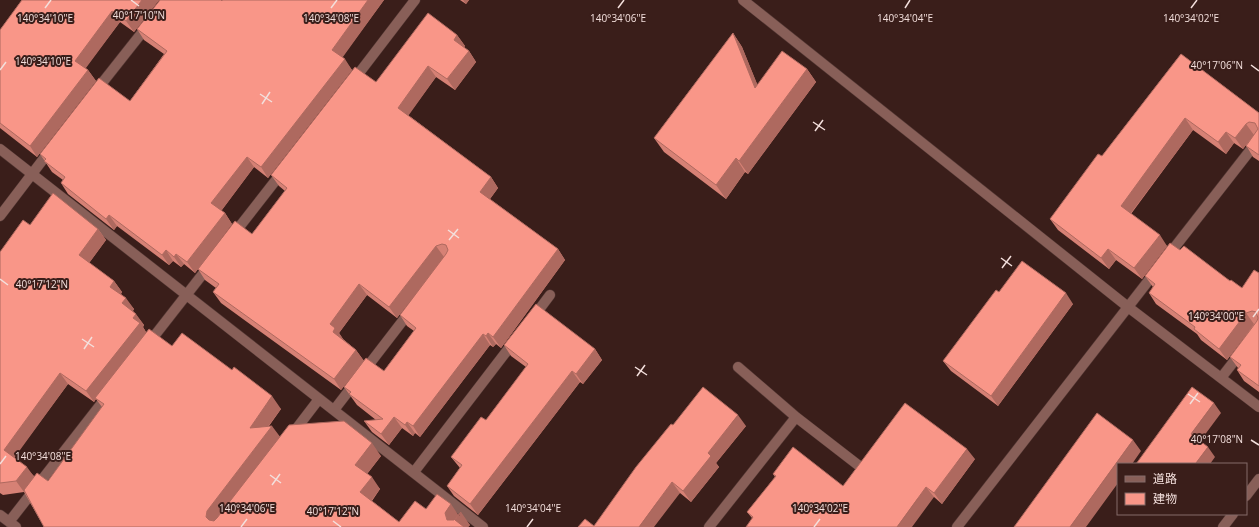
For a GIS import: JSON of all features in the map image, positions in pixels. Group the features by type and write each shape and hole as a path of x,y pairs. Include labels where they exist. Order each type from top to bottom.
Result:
{"street":[{"path":"347,88 415,0"},
{"path":"743,0 1128,307 1259,407"},
{"path":"90,100 153,19"},
{"path":"957,527 1259,139"},
{"path":"0,216 56,143"},
{"path":"0,149 414,472 466,519 483,527"},
{"path":"225,245 288,163"},
{"path":"142,352 215,258"},
{"path":"414,472 550,295"},
{"path":"334,410 416,304"},
{"path":"1221,378 1249,340"},
{"path":"738,367 796,417 858,465"},
{"path":"0,515 12,525 112,390"},
{"path":"287,442 319,399"},
{"path":"709,527 796,417"},
{"path":"1247,495 1259,479"},
{"path":"1223,527 1232,515"}],"building":[{"path":"22,0 142,0 126,21 112,11 75,61 88,70 30,146 0,123 0,30"},
{"path":"160,0 368,0 332,50 345,59 261,167 247,157 211,203 225,213 187,262 176,254 174,257 166,250 162,255 109,215 106,219 61,183 65,177 44,161 46,159 40,154 99,78 130,101 167,51 137,29"},
{"path":"428,13 457,35 454,40 469,51 447,79 428,66 398,108 491,177 480,192 558,249 493,337 488,333 486,336 483,334 413,426 407,422 405,425 394,417 381,434 364,421 383,419 349,394 351,392 344,387 366,358 384,371 416,328 400,315 446,254 448,250 446,245 442,244 436,246 389,307 359,284 330,324 335,328 333,332 356,350 334,379 213,292 219,284 198,269 235,221 252,234 287,188 271,175 355,67 376,82"},
{"path":"733,33 755,88 782,51 807,69 739,161 736,158 716,185 654,138"},
{"path":"1181,54 1259,113 1259,155 1246,146 1258,129 1255,123 1249,122 1246,124 1235,138 1226,132 1218,142 1185,118 1121,206 1160,235 1134,268 1108,249 1101,258 1050,219 1098,154 1102,156"},
{"path":"53,193 98,229 79,255 114,281 110,287 126,298 122,303 136,314 133,318 140,323 86,391 60,373 4,450 27,467 16,481 0,483 0,252 23,220 30,225"},
{"path":"1170,243 1180,250 1184,246 1230,281 1231,280 1242,288 1254,270 1259,273 1259,386 1237,370 1241,365 1230,357 1257,321 1258,318 1256,312 1252,311 1246,313 1219,349 1194,329 1195,327 1149,293 1155,284 1145,276"},
{"path":"1022,261 1066,293 991,396 943,361 996,290 999,292"},
{"path":"536,304 595,349 576,374 572,371 470,504 447,486 462,465 451,457 481,417 486,420 528,364 504,345"},
{"path":"149,329 172,346 182,333 232,370 234,367 272,396 250,428 272,426 207,511 206,517 209,520 214,521 217,518 289,425 344,421 372,443 355,465 372,477 360,492 399,522 415,501 426,509 437,494 451,504 445,513 447,520 454,520 461,512 455,520 464,527 44,527 24,490 37,473 48,481 104,404 95,398"},
{"path":"703,387 738,415 708,453 711,456 683,491 672,482 639,527 578,527 585,519 594,526 636,467 671,424 673,425"},
{"path":"1192,387 1214,403 1191,434 1208,447 1196,463 1137,463"},
{"path":"905,403 967,449 934,493 926,487 897,527 746,527 753,517 747,512 776,476 773,474 793,447 843,486"},
{"path":"1097,413 1133,440 1070,527 1014,527"}]}
